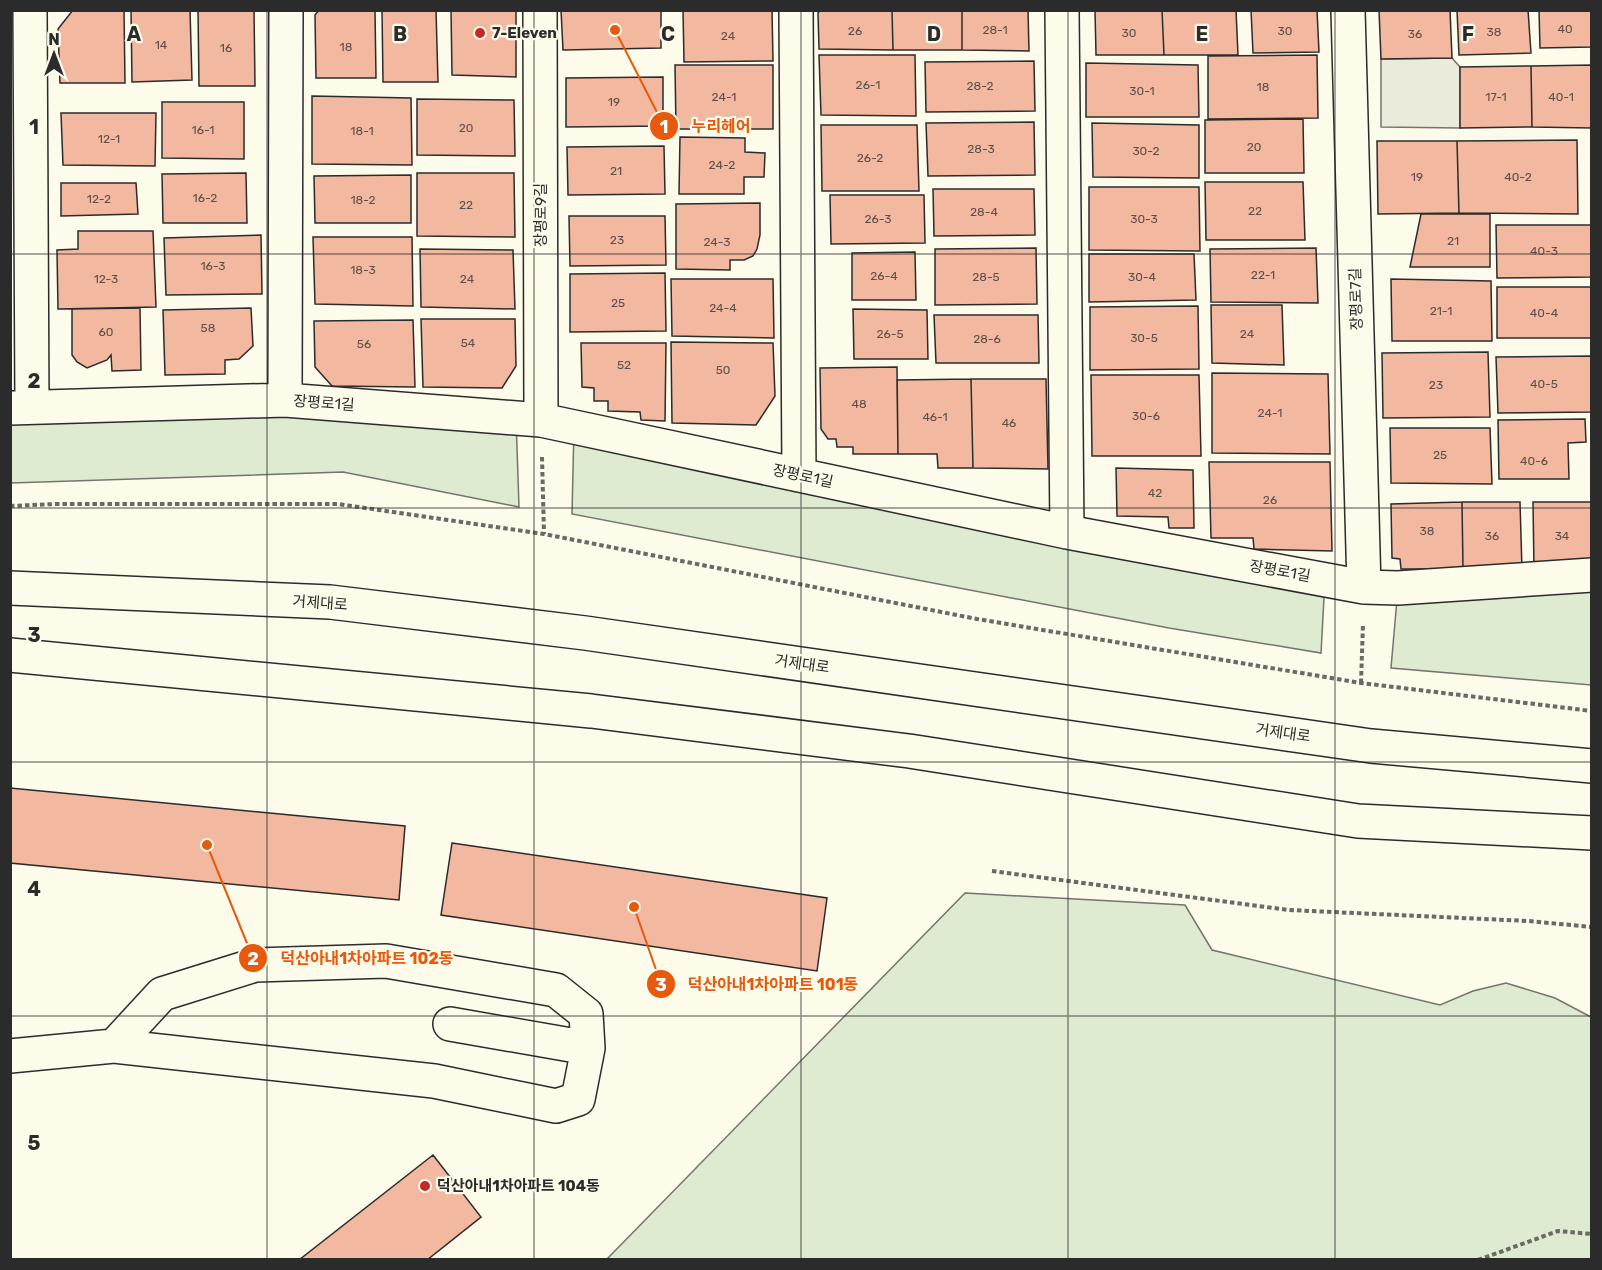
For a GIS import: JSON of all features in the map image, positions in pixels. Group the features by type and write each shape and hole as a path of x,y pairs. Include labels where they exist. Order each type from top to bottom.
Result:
{"street":[{"path":"21,408 30,10"},
{"path":"285,400 286,10"},
{"name":"장평로9길","path":"540,10 541,420"},
{"path":"796,10 799,475"},
{"path":"1062,10 1067,532"},
{"name":"장평로7길","path":"1348,10 1364,587"},
{"name":"장평로1길","path":"21,408 285,400 541,420 1067,532 1364,587 1398,588 1592,575"},
{"name":"거제대로","path":"10,588 330,602 585,633 1371,746 1592,766"},
{"path":"10,655 591,711 909,751 1358,821 1592,833"},
{"path":"10,1056 114,1046 434,1081 556,1106 578,1099 588,1048 585,1014 556,990 386,961 255,965 162,994 114,1046"},
{"path":"450,1024 588,1048"}],"path":[{"path":"541,420 544,534"},
{"path":"10,506 338,504 544,534 977,619 1361,683 1592,711"},
{"path":"1361,683 1364,587"},
{"path":"992,871 1289,910 1528,921 1592,927"},
{"path":"1478,1260 1558,1231 1592,1234"}],"green space":[{"path":"10,408 516,418 519,507 343,472 11,483"},
{"path":"574,427 1325,579 1321,653 1169,628 572,514"},
{"path":"1591,575 1591,685 1391,668 1398,588"},
{"path":"965,893 1185,905 1212,950 1440,1005 1473,991 1506,983 1555,998 1591,1017 1591,1259 607,1259"}],"shaded area":[{"path":"1452,58 1460,67 1460,128 1381,127 1381,59"}],"building":[{"path":"73,10 124,10 125,83 60,83 58,29"},
{"path":"131,10 190,10 192,80 132,82"},
{"path":"198,10 254,10 255,86 199,86"},
{"path":"319,10 375,10 376,78 316,78 315,15"},
{"path":"382,10 436,10 438,82 383,82"},
{"path":"451,10 516,10 516,77 452,75"},
{"path":"561,10 661,10 661,48 563,50"},
{"path":"683,10 772,10 773,61 684,62"},
{"path":"820,10 892,10 893,50 819,49 818,13"},
{"path":"892,10 962,10 962,50 893,50"},
{"path":"962,10 1028,10 1029,51 962,50"},
{"path":"1095,10 1162,10 1164,55 1096,55"},
{"path":"1162,10 1236,10 1238,55 1164,55"},
{"path":"1251,10 1317,10 1319,52 1253,53"},
{"path":"1379,10 1450,10 1452,58 1381,59"},
{"path":"1457,10 1528,10 1531,53 1459,55"},
{"path":"1539,10 1592,10 1592,47 1540,48"},
{"path":"819,55 915,55 916,116 821,115"},
{"path":"1317,55 1318,118 1208,119 1208,56"},
{"path":"1034,61 1035,111 926,112 925,62"},
{"path":"1086,63 1198,65 1199,117 1086,117"},
{"path":"675,65 773,65 773,129 676,129"},
{"path":"1592,65 1592,128 1532,127 1531,66"},
{"path":"1531,66 1532,127 1460,128 1460,67"},
{"path":"663,77 663,126 566,127 566,78"},
{"path":"312,96 411,98 412,165 312,164"},
{"path":"417,99 514,100 515,156 417,155"},
{"path":"162,102 244,102 244,159 162,158"},
{"path":"61,113 156,113 155,166 63,165"},
{"path":"1303,119 1304,173 1205,173 1205,120"},
{"path":"1034,122 1035,175 928,176 926,123"},
{"path":"1092,123 1199,125 1199,178 1093,177"},
{"path":"821,125 917,125 919,191 822,191"},
{"path":"680,137 745,138 745,152 765,153 764,177 744,177 744,194 679,194"},
{"path":"1577,140 1578,214 1459,213 1457,141"},
{"path":"1377,141 1457,141 1459,213 1378,214"},
{"path":"664,146 665,194 568,195 567,147"},
{"path":"246,173 247,223 163,223 162,174"},
{"path":"417,173 514,173 515,237 417,236"},
{"path":"411,175 411,223 315,223 314,176"},
{"path":"1205,182 1303,182 1305,240 1206,240"},
{"path":"61,183 136,183 138,214 61,216"},
{"path":"1089,187 1199,187 1200,251 1089,250"},
{"path":"933,189 1034,189 1035,235 934,236"},
{"path":"830,195 924,195 925,243 831,244"},
{"path":"760,203 760,235 753,256 744,260 730,260 730,270 676,269 676,204"},
{"path":"1421,214 1490,214 1490,267 1410,267"},
{"path":"569,216 665,216 666,265 570,266"},
{"path":"1496,225 1592,225 1592,277 1497,278"},
{"path":"78,231 153,231 156,307 58,309 57,250 78,249"},
{"path":"261,235 262,294 166,295 164,238"},
{"path":"313,237 412,237 413,306 315,304"},
{"path":"1036,248 1037,304 935,305 935,249"},
{"path":"1316,248 1318,303 1211,302 1210,249"},
{"path":"420,249 513,250 515,309 421,307"},
{"path":"915,252 916,300 852,300 852,253"},
{"path":"1089,254 1194,254 1196,300 1089,302"},
{"path":"665,273 666,331 570,332 570,274"},
{"path":"671,279 773,279 774,338 672,336"},
{"path":"1391,279 1491,281 1492,341 1392,341"},
{"path":"1497,287 1592,287 1592,338 1497,338"},
{"path":"1211,305 1282,305 1284,365 1212,363"},
{"path":"1198,306 1199,369 1090,370 1090,307"},
{"path":"140,308 141,370 112,371 111,355 107,360 87,368 77,362 72,355 72,309"},
{"path":"251,308 253,346 239,359 225,360 225,374 165,375 163,310"},
{"path":"853,309 927,310 928,359 854,359"},
{"path":"934,315 1038,315 1039,363 936,363"},
{"path":"421,319 515,319 516,366 502,388 423,387"},
{"path":"413,320 415,387 332,386 315,367 314,321"},
{"path":"671,342 773,343 775,396 756,425 672,423"},
{"path":"581,343 666,343 665,421 641,420 640,412 608,411 608,401 594,401 594,388 582,387"},
{"path":"1488,352 1490,417 1383,418 1382,353"},
{"path":"1592,356 1592,412 1498,413 1496,357"},
{"path":"897,367 898,454 853,454 853,447 837,447 836,439 828,439 821,429 820,368"},
{"path":"1212,373 1328,374 1330,454 1212,453"},
{"path":"1091,375 1199,375 1201,456 1092,456"},
{"path":"971,379 1046,379 1048,469 973,468"},
{"path":"971,379 973,468 938,468 937,454 898,454 897,380"},
{"path":"1585,419 1586,442 1568,443 1569,479 1499,479 1498,420"},
{"path":"1390,428 1490,428 1492,484 1391,483"},
{"path":"1209,462 1330,462 1332,551 1254,549 1253,538 1211,538"},
{"path":"1116,468 1193,470 1194,528 1169,528 1168,517 1117,516"},
{"path":"1462,502 1520,502 1522,570 1463,569"},
{"path":"1462,502 1463,569 1401,569 1400,559 1392,558 1391,504"},
{"path":"1533,502 1592,502 1592,569 1534,571"},
{"path":"10,788 405,826 399,900 10,863"},
{"path":"452,843 827,898 817,971 441,915"},
{"name":"덕산아내1차아파트 104동","path":"433,1155 481,1217 427,1260 299,1260"}],"place":[{"name":"누리헤어","path":"615,30"},
{"name":"7-Eleven","path":"480,33"},
{"name":"덕산아내1차아파트 102동","path":"207,845"},
{"name":"덕산아내1차아파트 101동","path":"634,907"},
{"name":"덕산아내1차아파트 104동","path":"425,1186"}]}
